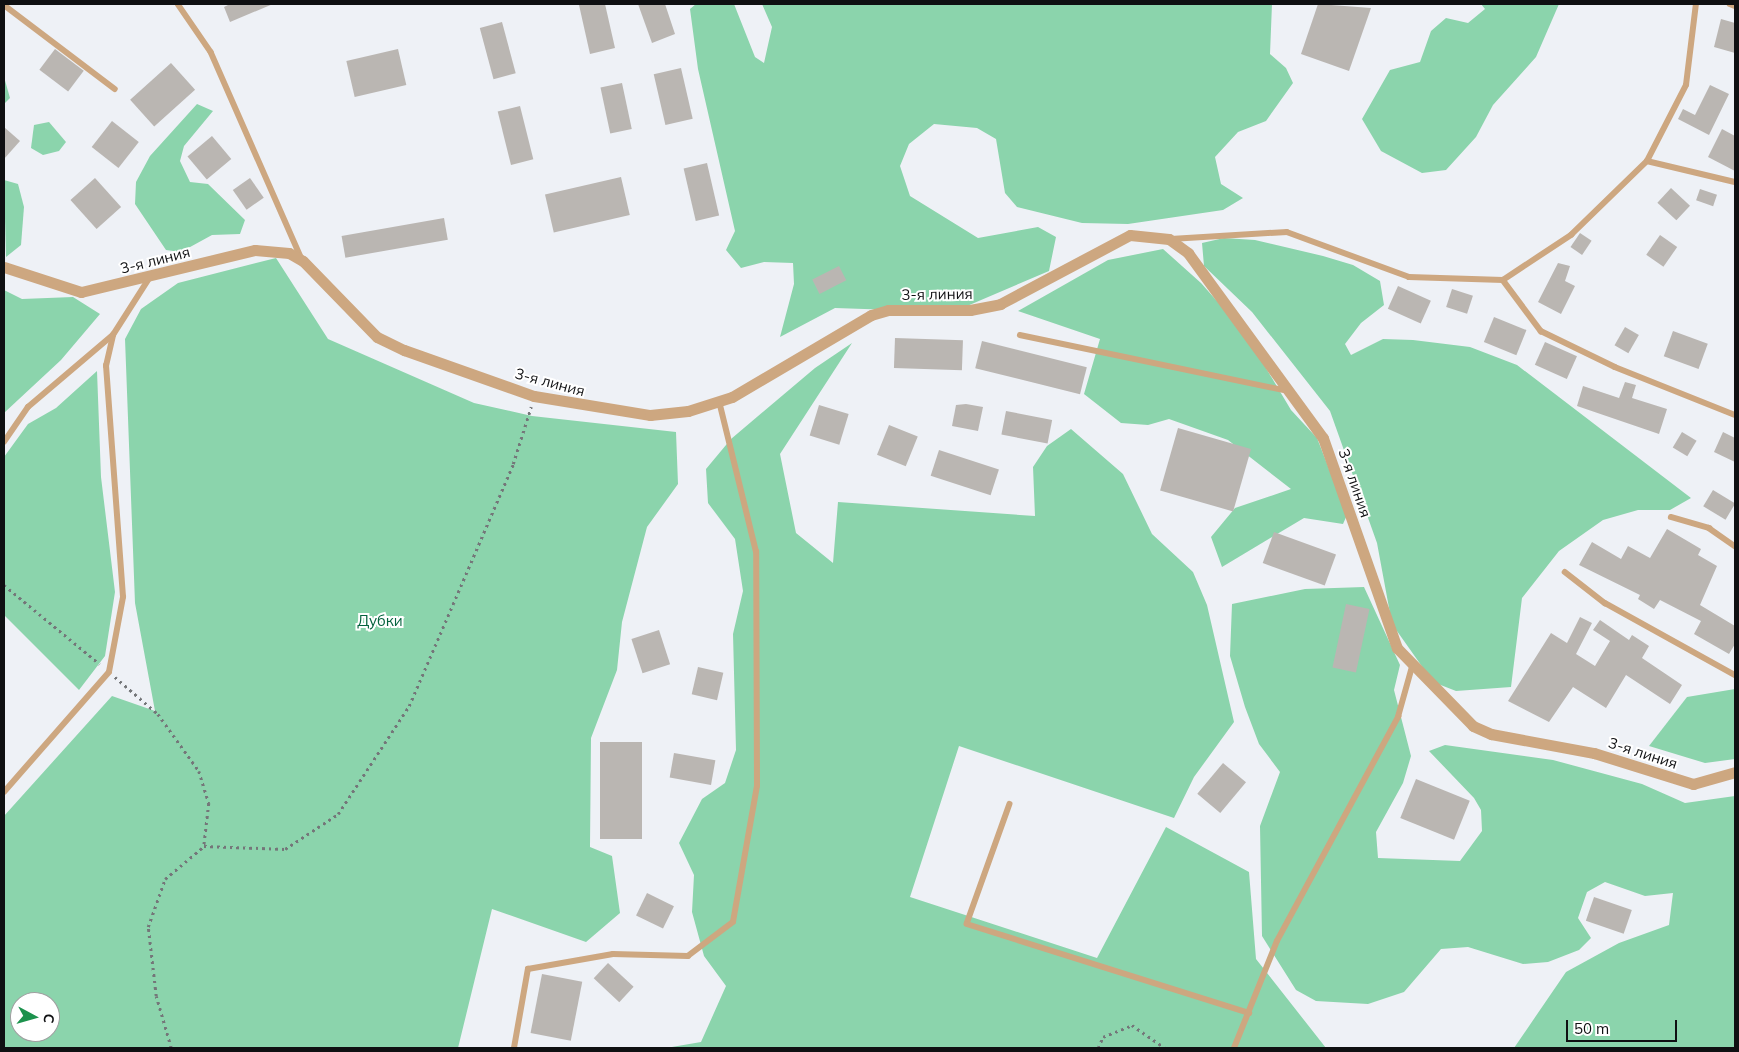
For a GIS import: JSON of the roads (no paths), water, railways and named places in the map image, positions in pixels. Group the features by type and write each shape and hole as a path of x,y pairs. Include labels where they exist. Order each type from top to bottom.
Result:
{"street":[{"name":"3-я линия","path":"4,267 81,292 150,278 255,250 289,253 303,261 377,337 534,396 650,415 688,411 719,402 871,315 888,310 970,310 1000,304 1130,235 1169,240 1188,253 1289,392 1333,460 1386,625 1412,667 1473,726 1491,734 1594,753 1693,784 1735,772"}],"lane":[{"path":"178,4 211,52 303,261"},
{"path":"1169,240 1287,232 1409,277 1503,280 1571,235 1647,161 1686,85 1696,4"},
{"path":"1730,4 1735,6"},
{"path":"4,5 114,89"},
{"path":"1647,161 1735,182"},
{"path":"4,442 28,407 113,335 150,278"},
{"path":"1503,280 1542,331 1615,367 1735,415"},
{"path":"4,792 109,672 123,597 106,366 113,335"},
{"path":"1020,335 1289,392"},
{"path":"514,1048 528,968 613,954 688,956 733,922 757,786 756,552 719,402"},
{"path":"1671,517 1709,528 1735,546"},
{"path":"1565,572 1605,603 1735,675"},
{"path":"1234,1048 1285,925 1398,717 1412,667"},
{"path":"1010,804 967,924 1249,1013"}],"park label":[{"name":"Дубки","path":"380,621"}]}
